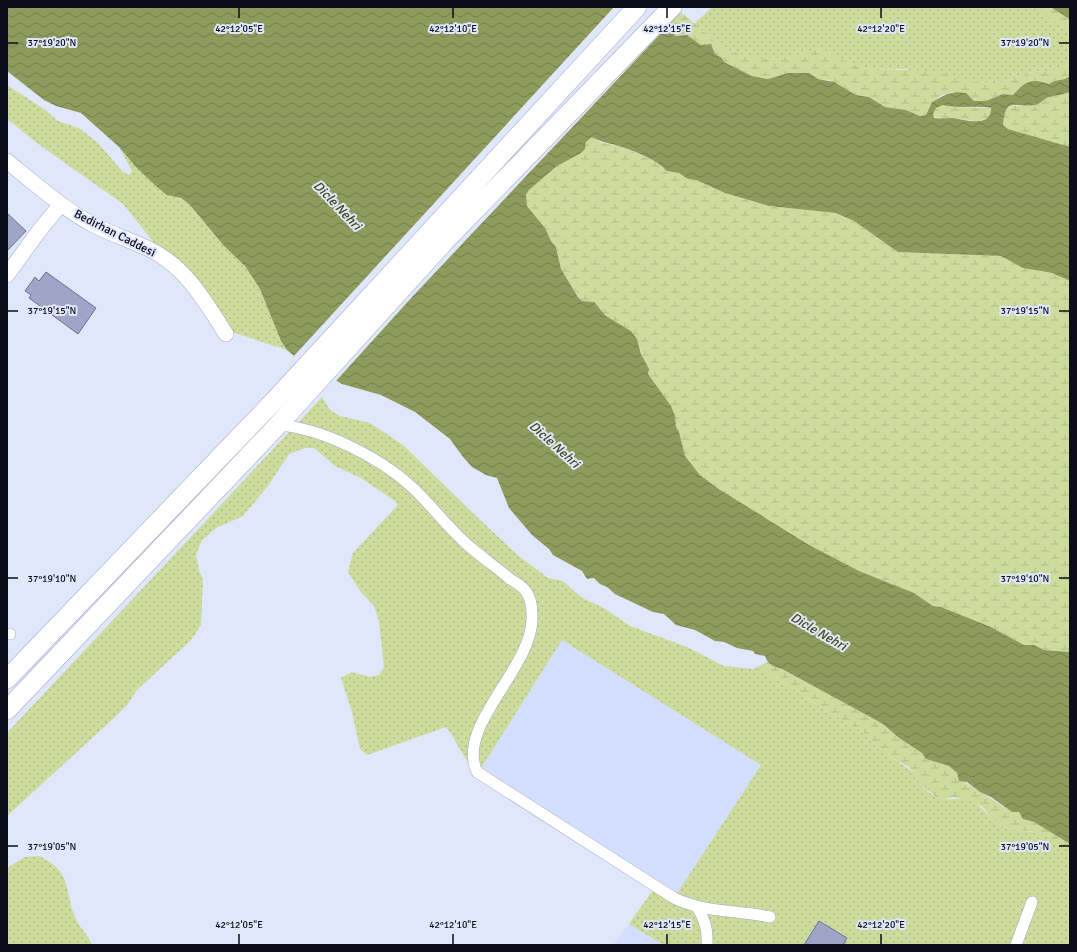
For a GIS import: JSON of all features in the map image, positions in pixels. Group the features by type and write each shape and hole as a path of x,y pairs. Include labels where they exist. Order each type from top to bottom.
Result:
{"highway":[{"path":"7,679 274,401 637,7"},
{"path":"7,710 284,419 445,241 672,7"}],"street":[{"name":"Bedirhan Caddesi","path":"7,161 61,204 90,223 150,250 166,260 191,282 206,302 226,334"},
{"path":"7,275 61,204"},
{"path":"284,419 294,426 338,442 371,458 397,475 413,489 470,548 525,590 530,601 532,630 526,646 479,728 472,752 472,759 477,772 661,891 697,907 770,917"},
{"path":"1016,945 1032,902"},
{"path":"697,907 706,924 707,945"}],"shaded area":[{"path":"562,639 761,765 674,898 478,773"},
{"path":"629,924 664,945 613,945"}],"green space":[{"path":"712,7 1030,7 1050,20 1070,30 1070,64 1051,71 1032,72 1003,82 993,83 973,82 905,69 873,70 849,63 826,51 817,49 792,57 764,59 754,58 729,51 721,47 694,24"},
{"path":"1030,7 1047,8 1060,12 1070,19 1070,30 1050,20"},
{"path":"681,12 721,47 743,55 764,59 792,57 817,49 826,51 849,63 873,70 915,70 940,73 973,82 1003,82 1033,72 1051,71 1070,64 1070,76 1049,84 1038,81 1029,82 1013,95 1003,94 986,101 974,101 966,93 952,92 942,95 932,102 926,115 920,116 906,110 885,107 869,97 856,95 829,80 818,79 809,73 788,73 768,79 752,76 724,62 722,58 715,54 714,49 708,44 701,45 687,35 676,36 665,29"},
{"path":"7,85 44,109 58,121 79,128 97,142 123,172 129,175 132,171 119,147 136,167 167,195 180,198 190,205 224,246 245,266 260,289 281,341 287,350 223,329 123,204 37,143 7,119"},
{"path":"1070,92 1070,147 1008,129 1003,125 1004,116 1009,107 1035,105 1047,98"},
{"path":"943,105 953,107 991,108 992,114 988,118 979,121 933,117 936,108"},
{"path":"592,137 600,142 623,147 662,165 667,171 679,173 688,179 696,180 744,199 769,206 836,213 854,221 898,252 1001,256 1042,272 1052,273 1070,281 1070,652 1044,650 1034,645 1024,645 991,627 941,607 933,606 914,593 859,571 809,546 717,488 700,475 685,456 670,406 648,374 639,345 631,331 606,316 594,302 582,301 561,269 556,247 551,242 545,228 527,206 526,195 529,190 557,166 585,149 586,142"},
{"path":"322,397 330,410 340,416 370,423 403,445 520,557 548,578 563,581 582,598 604,608 630,626 687,647 724,666 753,669 785,683 814,703 870,736 875,746 915,773 922,786 935,796 945,799 969,800 982,808 1000,825 1011,829 1044,835 1064,847 1070,852 1070,945 664,945 629,924 655,887 674,898 761,765 562,640 478,773 464,757 446,727 367,755 360,749 352,712 341,678 352,672 370,677 379,675 384,667 379,621 374,606 360,591 348,572 353,553 398,505 395,501 361,478 335,466 314,448 305,448 289,454 268,486 243,516 216,528 202,540 196,555 203,580 201,625 191,640 136,691 127,705 115,717 7,816 7,733"},
{"path":"768,662 883,724 899,738 922,753 926,759 949,766 957,773 958,778 1012,812 1019,812 1023,819 1034,822 1070,844 1070,852 1044,835 1029,831 1012,830 1000,825 991,818 983,807 969,800 953,797 945,799 936,797 918,782 915,773 910,768 875,746 870,736 814,703 785,683 753,669"},
{"path":"39,856 50,862 63,876 76,919 92,945 7,945 7,868 25,857"}],"water":[{"name":"Dicle Nehri","path":"7,7 675,7 681,12 666,29 676,36 687,35 701,45 711,44 715,54 722,58 724,62 752,76 768,79 788,73 809,73 818,79 834,82 856,95 869,97 885,107 906,110 920,116 926,115 932,102 947,94 957,92 966,93 974,101 986,101 1003,94 1013,95 1029,82 1038,81 1049,84 1070,76 1070,92 1047,98 1035,105 1009,106 1004,116 1003,125 1008,129 1070,147 1070,281 1052,273 1023,268 1001,256 898,252 854,221 836,213 769,206 725,193 696,180 688,179 679,173 667,171 652,160 639,154 599,141 592,137 586,142 585,149 581,153 557,166 529,190 526,195 527,206 545,228 551,241 556,247 561,269 578,297 582,301 594,302 606,316 631,331 637,339 641,354 649,369 648,374 671,406 685,456 700,475 717,488 809,545 859,571 914,593 933,606 941,607 991,627 1024,645 1034,645 1044,650 1070,652 1070,844 1034,822 1023,819 1019,812 1012,812 967,782 959,781 957,773 949,766 926,759 922,753 899,738 883,724 782,669 771,665 765,656 755,654 753,651 737,648 724,642 715,641 695,630 676,625 664,614 653,612 615,594 594,578 587,579 582,571 553,555 549,549 532,535 509,508 497,478 486,475 472,467 450,439 415,412 381,395 342,384 294,356 287,350 281,341 260,289 245,266 224,246 190,205 181,198 167,195 157,187 136,167 119,147 81,113 56,106 44,100 7,71","holes":["943,105 961,107 991,108 990,114 983,120 971,121 953,118 934,118 933,114 936,108"]},
{"path":"1050,7 1070,7 1070,19"}],"pier":[{"path":"614,7 675,7 681,12 413,296 335,382 293,357"}],"building":[{"path":"7,213 26,231 7,251"},
{"path":"46,272 96,308 78,334 29,298 31,295 25,291 35,277 39,281"},
{"path":"819,921 847,938 843,945 804,945"}]}
